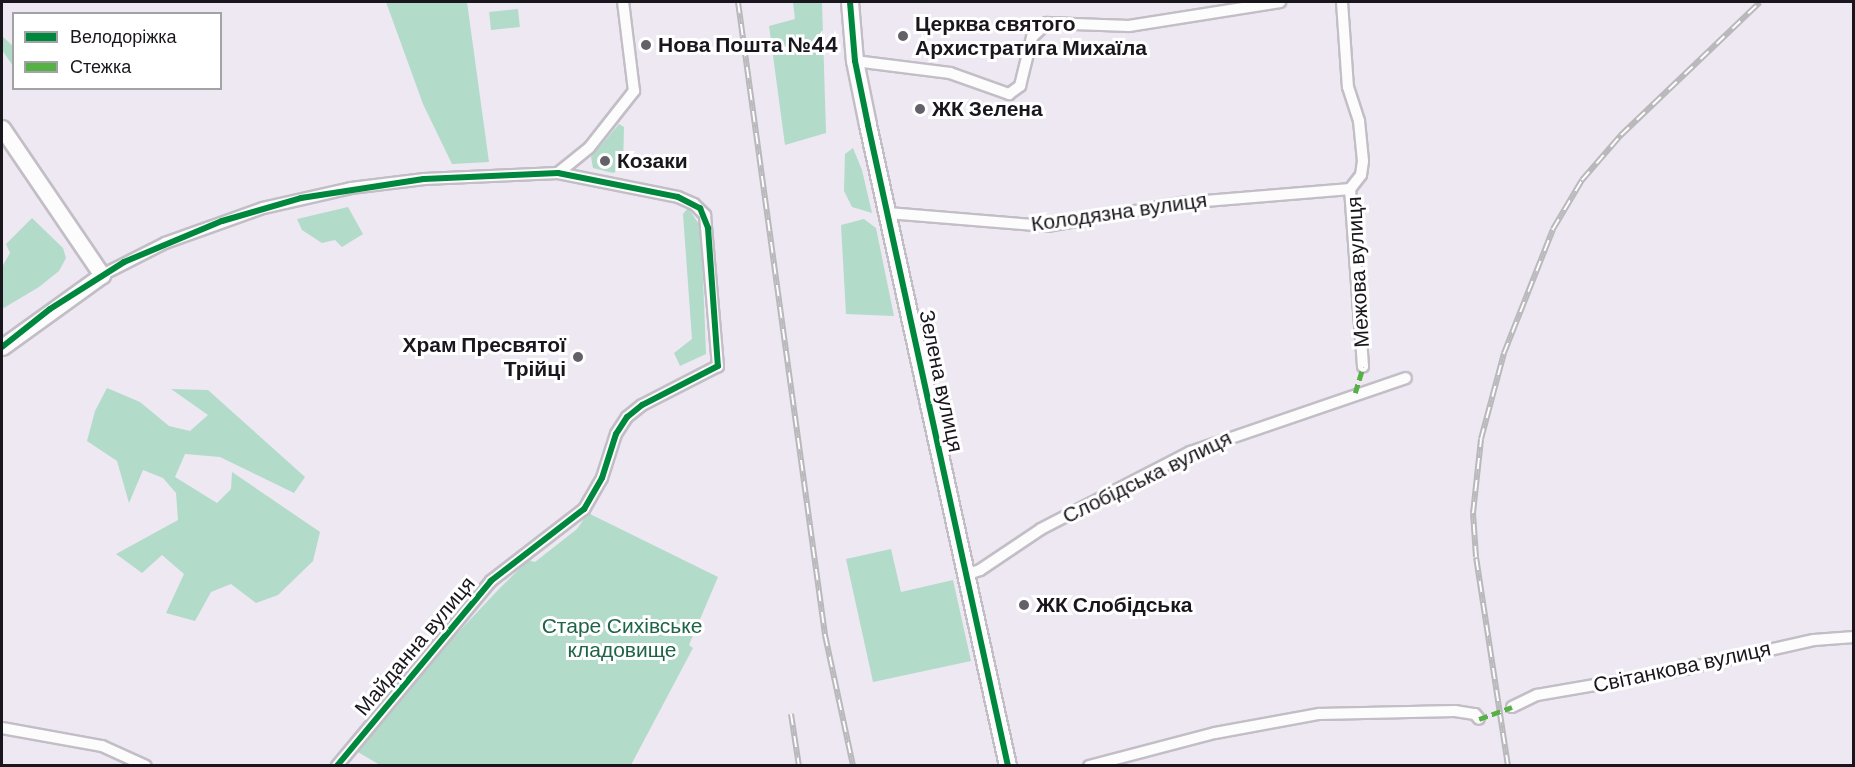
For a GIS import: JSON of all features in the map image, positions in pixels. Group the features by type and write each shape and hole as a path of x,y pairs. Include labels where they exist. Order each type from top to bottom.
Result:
{"main road":[{"name":"Зелена вулиця","path":"850,2 855,61 1008,765"}],"street":[{"path":"2,347 102,275 187,234 302,198 424,179 558,173 590,148 634,92 623,2"},
{"path":"855,61 950,73 1009,94 1020,86 1032,37 1047,23 1129,26 1280,2"},
{"name":"Межова вулиця","path":"1342,2 1348,87 1359,121 1363,161 1361,175 1350,189 1363,367"},
{"path":"2,128 102,275"},
{"name":"Майданна вулиця","path":"337,765 491,580 584,508 602,478 616,434 627,417 642,405 718,366 705,215 687,200 558,173"},
{"name":"Колодязна вулиця","path":"888,213 1047,226 1181,203 1350,189"},
{"name":"Слобідська вулиця","path":"966,575 980,570 1041,529 1190,452 1406,378"},
{"name":"Світанкова вулиця","path":"1512,706 1537,695 1676,671 1814,640 1854,637"},
{"path":"1089,765 1215,733 1319,714 1455,711 1475,714 1479,719"},
{"path":"2,728 102,746 146,765"}],"green space":[{"path":"386,2 467,2 489,162 452,164 423,104"},
{"path":"793,2 822,2 826,133 785,145 769,26 795,19"},
{"path":"518,9 520,27 491,30 489,12"},
{"path":"2,36 12,45 12,65 2,50"},
{"path":"619,124 624,127 623,167 613,173 593,168 591,157"},
{"path":"853,148 862,170 872,213 852,207 844,191 845,154"},
{"path":"348,207 363,234 342,247 335,240 322,243 302,230 297,219"},
{"path":"688,208 701,227 706,354 680,366 674,353 692,339 683,214"},
{"path":"32,218 63,248 66,258 59,271 39,287 2,309 2,267 10,253 6,244"},
{"path":"864,219 876,228 894,316 846,314 841,225"},
{"path":"107,388 140,402 169,426 190,431 208,415 171,389 208,390 305,477 294,493 220,457 185,454 175,477 217,503 231,489 232,472 320,532 313,561 278,595 256,603 231,584 211,592 195,621 166,613 184,574 162,555 142,573 116,554 178,520 176,493 163,478 143,470 129,503 117,461 87,441 95,411"},
{"name":"Старе Сихівське кладовище","path":"588,513 718,577 689,645 693,648 631,765 380,765 356,751 420,673 498,590 528,560 535,562 577,529"},
{"path":"891,549 901,592 953,580 971,661 873,682 846,559"}],"railway":[{"path":"738,2 825,635 853,766"},
{"path":"1508,766 1476,557 1473,513 1481,439 1504,353 1553,229 1582,180 1621,135 1760,2"},
{"path":"791,714 799,766"}],"marked path":[{"path":"1355,393 1363,367"},
{"path":"1479,719 1512,707"}],"cycle path":[{"path":"850,2 855,61 868,125 1008,766"},
{"path":"2,347 50,309 124,262 222,221 301,198 424,179 558,173 678,197 700,208 708,228 718,366 642,405 627,417 616,434 602,478 584,509 491,581 337,766"}],"place":[{"name":"Церква святого Архистратига Михаїла","path":"903,36"},
{"name":"Нова Пошта №44","path":"646,45"},
{"name":"ЖК Зелена","path":"920,109"},
{"name":"Козаки","path":"605,161"},
{"name":"Храм Пресвятої Трійці","path":"578,357"},
{"name":"ЖК Слобідська","path":"1024,605"}]}
